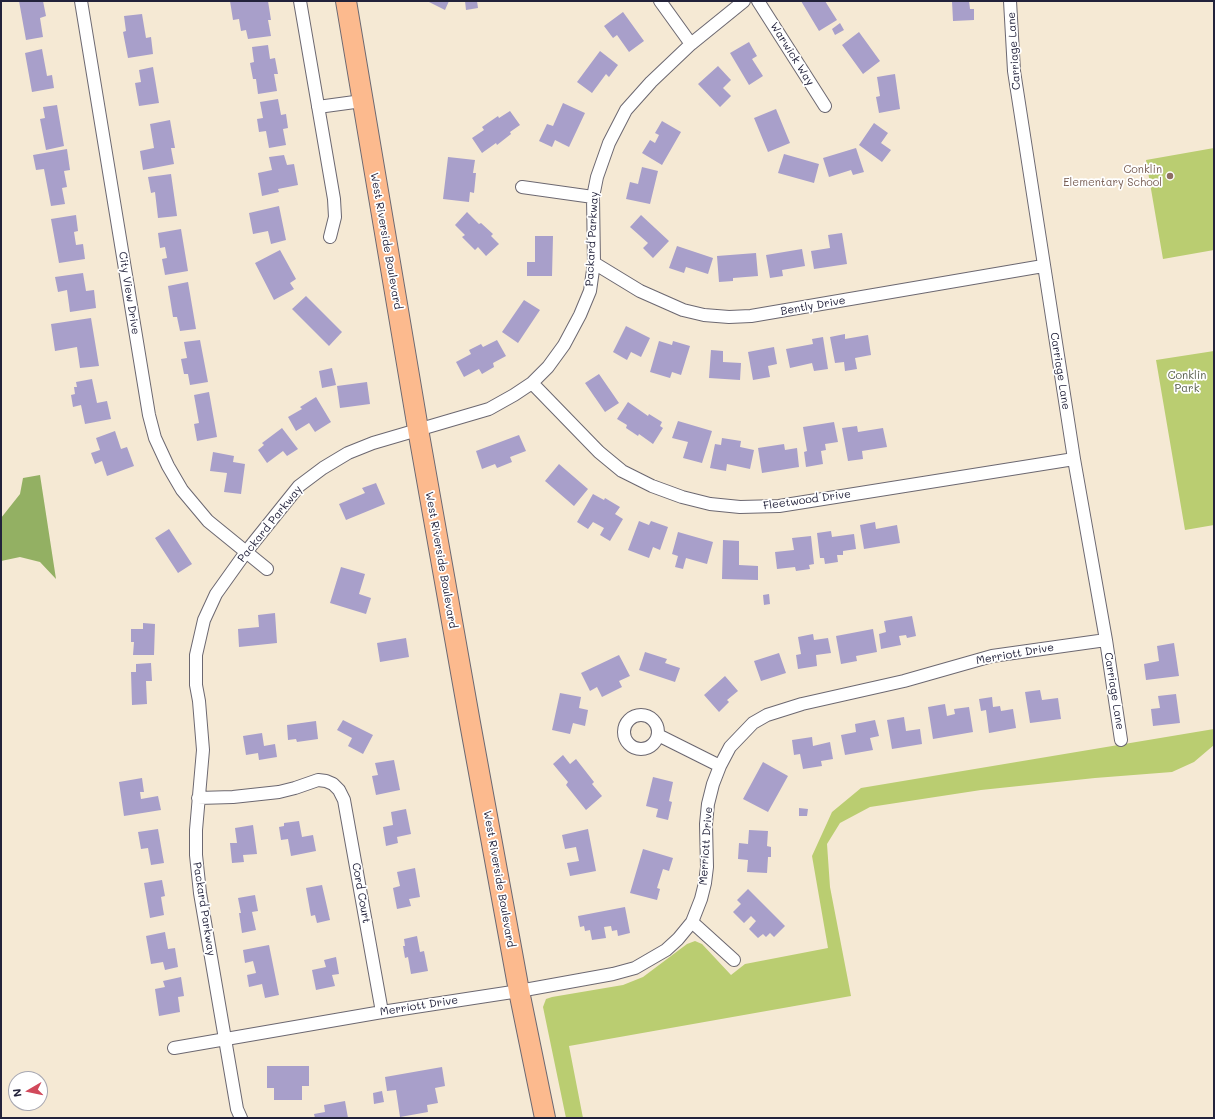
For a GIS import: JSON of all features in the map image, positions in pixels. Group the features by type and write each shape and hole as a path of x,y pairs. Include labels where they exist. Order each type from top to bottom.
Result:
{"main road":[{"name":"West Riverside Boulevard","path":"346,1 418,429 519,991 545,1118"}],"street":[{"name":"City View Drive","path":"81,1 149,415 155,438 168,466 182,490 208,521 267,570"},
{"path":"300,1 334,199 335,217 330,237"},
{"path":"660,1 691,44"},
{"name":"Packard Parkway","path":"241,1118 237,1108 197,875 196,830 203,750 195,668 199,640 204,620 216,594 246,552 299,486 322,468 348,453 373,443 489,409 532,383 548,367 564,345 580,316 590,291 594,263 593,197 597,177 609,143 626,110 651,82 691,44 744,1"},
{"name":"Warwick Way","path":"758,1 825,106"},
{"name":"Carriage Lane","path":"1010,1 1014,71 1043,266 1122,740"},
{"path":"318,107 362,101"},
{"path":"522,186 593,197"},
{"name":"Bently Drive","path":"594,263 640,291 683,310 704,315 729,317 759,315 1043,266"},
{"name":"Fleetwood Drive","path":"532,383 598,452 622,471 652,486 682,497 710,504 740,508 779,506 1074,459"},
{"name":"Merriott Drive","path":"174,1048 382,1012 519,991 613,974 635,968 666,950 678,940 692,922 701,899 705,883 707,867 706,824 708,804 713,784 730,747 753,723 767,715 802,704 904,681 992,656 1106,640"},
{"path":"658,735 720,766"},
{"name":"Cord Court","path":"198,798 233,797 279,792 318,780 333,784 339,790 344,800 382,1012"},
{"path":"692,922 734,960"}],"green space":[{"path":"1214,148 1214,250 1163,259 1146,160"},
{"name":"Conklin Park","path":"1214,351 1214,525 1185,530 1156,360"},
{"path":"40,475 56,579 40,562 20,557 1,561 1,518 20,494 23,478"},
{"path":"1214,729 1214,745 1194,762 1172,772 1095,778 981,790 870,807 840,823 827,844 830,887 851,996 569,1046 583,1118 566,1118 543,1007 546,999 623,985 643,977 687,944 695,941 702,944 731,975 745,964 828,948 812,856 832,812 861,788"}],"building":[{"path":"19,1 43,1 46,16 40,18 43,37 26,40"},
{"path":"230,1 268,1 271,20 268,20 271,36 248,39 246,30 241,31 239,19 233,20"},
{"path":"427,1 449,1 445,10"},
{"path":"465,1 477,1 478,8 466,10"},
{"path":"801,1 825,1 837,20 819,31"},
{"path":"952,1 969,1 970,9 974,9 974,20 953,21"},
{"path":"623,12 644,41 629,52 617,35 613,38 604,26"},
{"path":"142,14 146,38 151,37 153,54 128,58 123,32 126,31 124,16"},
{"path":"840,23 844,30 835,35 832,29"},
{"path":"859,32 880,61 863,74 842,45"},
{"path":"749,42 757,56 752,59 763,76 749,85 730,53"},
{"path":"268,45 270,59 275,58 278,74 274,74 277,91 258,94 256,79 253,79 250,63 254,62 252,47"},
{"path":"42,49 47,76 52,75 54,88 32,92 25,53"},
{"path":"600,51 618,65 609,77 606,74 592,93 577,82"},
{"path":"718,66 731,80 723,88 731,96 720,107 698,84"},
{"path":"153,67 159,103 139,106 135,83 141,82 139,70"},
{"path":"895,74 900,109 879,113 876,97 880,96 877,77"},
{"path":"278,99 281,115 286,114 288,128 283,129 286,145 269,148 266,131 259,132 257,119 263,118 260,102"},
{"path":"563,103 585,113 569,147 555,140 552,147 539,141 547,124 553,126"},
{"path":"57,105 64,146 46,150 40,119 45,118 43,107"},
{"path":"776,109 790,143 768,152 754,118"},
{"path":"510,111 520,125 510,132 511,134 497,145 496,143 482,153 472,138 484,130 482,127 498,116 499,118"},
{"path":"170,120 175,148 171,148 174,164 143,170 140,151 154,148 150,124"},
{"path":"662,121 681,132 662,165 642,153 650,140 655,143 659,135 655,133"},
{"path":"874,123 888,133 881,143 891,150 882,162 859,145"},
{"path":"856,148 864,172 853,175 851,170 829,177 823,158"},
{"path":"67,149 70,170 64,171 67,187 62,188 65,204 51,206 44,169 36,170 33,155"},
{"path":"784,154 819,164 814,183 778,173"},
{"path":"284,155 287,165 294,164 298,185 278,189 279,192 262,196 258,173 272,170 269,157"},
{"path":"448,157 475,160 473,173 476,173 474,193 470,192 469,202 443,199"},
{"path":"642,167 658,171 650,204 626,199 630,182 638,184"},
{"path":"171,174 177,216 158,218 155,192 151,193 148,177"},
{"path":"279,206 286,240 271,244 268,231 253,234 249,213"},
{"path":"467,212 479,224 481,223 493,234 491,236 499,244 486,256 478,247 475,250 462,237 465,235 455,225"},
{"path":"76,215 78,231 74,232 76,245 83,244 85,259 59,263 51,219"},
{"path":"641,215 669,241 653,258 643,248 648,243 630,227"},
{"path":"181,229 188,271 165,275 162,259 167,258 165,247 160,248 158,233"},
{"path":"842,233 847,264 814,269 811,251 830,248 828,235"},
{"path":"535,236 553,236 552,276 527,276 527,262 535,262"},
{"path":"677,246 713,258 708,274 686,267 684,273 669,268"},
{"path":"802,249 805,266 782,270 783,276 770,278 766,255"},
{"path":"280,250 296,279 290,283 294,289 274,300 255,263"},
{"path":"756,253 758,276 733,278 733,281 719,282 717,256"},
{"path":"83,273 86,291 94,290 96,308 70,312 67,290 58,292 55,277"},
{"path":"188,282 196,329 180,331 177,317 173,317 168,286"},
{"path":"306,296 342,332 329,346 292,309"},
{"path":"524,300 540,310 518,343 502,332"},
{"path":"91,318 99,366 80,368 77,347 55,351 51,324"},
{"path":"626,326 650,338 641,357 631,352 627,360 613,352"},
{"path":"845,334 845,339 868,335 871,355 855,358 857,369 845,371 844,362 835,363 830,337"},
{"path":"823,337 828,369 814,371 812,363 790,368 786,349 813,344 812,339"},
{"path":"200,340 208,382 190,385 188,374 184,374 181,359 187,358 184,342"},
{"path":"497,340 506,356 493,363 494,367 482,374 479,369 464,377 456,362 471,354 469,350 481,344 483,347"},
{"path":"659,341 672,345 673,341 690,346 681,375 672,372 670,378 650,372"},
{"path":"774,347 777,364 768,366 770,377 753,380 748,352"},
{"path":"711,350 723,351 723,362 741,363 740,380 709,378"},
{"path":"332,368 336,385 322,388 319,371"},
{"path":"599,374 619,403 605,412 585,383"},
{"path":"92,379 97,403 107,401 111,419 85,424 81,405 73,407 71,395 75,394 74,387 77,387 76,382"},
{"path":"367,382 370,404 340,408 337,386"},
{"path":"209,392 217,437 197,441 194,424 199,423 194,395"},
{"path":"316,397 331,422 315,432 309,423 296,431 288,417 302,409 300,407"},
{"path":"628,402 648,416 649,414 662,422 660,426 663,428 653,444 639,434 638,436 626,428 627,425 617,419"},
{"path":"678,421 712,431 702,463 683,458 688,442 672,438"},
{"path":"834,422 838,442 825,444 826,450 821,451 823,464 806,467 804,452 807,451 803,427"},
{"path":"857,426 858,432 883,428 887,447 862,451 863,459 848,461 842,428"},
{"path":"282,428 298,449 287,456 283,451 267,463 258,450 264,445 262,443"},
{"path":"115,431 121,449 127,447 134,466 107,476 102,461 95,464 91,453 100,450 96,438"},
{"path":"519,435 526,451 510,457 512,462 497,468 495,464 482,469 476,451"},
{"path":"722,438 741,441 740,447 754,450 750,469 727,464 726,471 710,468 715,444 721,445"},
{"path":"784,444 785,450 797,448 799,467 762,473 758,448"},
{"path":"213,452 234,456 233,462 245,464 241,494 224,492 227,473 210,471"},
{"path":"559,464 588,489 574,506 545,481"},
{"path":"376,483 385,504 346,520 339,504 365,493 362,488"},
{"path":"593,494 604,500 605,498 620,507 615,514 623,519 610,541 600,535 604,528 593,522 588,529 577,522"},
{"path":"639,521 649,525 651,521 668,527 660,550 653,547 649,558 628,550"},
{"path":"875,522 876,529 897,525 900,543 864,549 860,525"},
{"path":"169,529 192,564 178,573 155,538"},
{"path":"831,531 832,537 854,534 856,549 843,551 843,555 837,555 838,562 825,564 824,558 820,558 817,533"},
{"path":"678,532 713,542 707,564 686,558 683,569 675,567 678,556 672,554"},
{"path":"811,536 814,564 809,565 810,569 796,571 795,567 777,569 775,552 794,550 792,538"},
{"path":"723,540 739,541 739,565 758,566 758,580 722,579"},
{"path":"341,567 365,574 359,594 371,598 366,614 330,603"},
{"path":"769,594 770,604 764,605 763,595"},
{"path":"275,613 277,643 239,647 238,629 259,627 258,615"},
{"path":"912,616 916,636 907,638 906,635 899,636 901,645 881,649 879,634 886,632 884,621"},
{"path":"143,623 155,624 154,655 133,655 134,642 131,642 131,629 143,629"},
{"path":"873,629 877,652 856,656 857,661 841,664 836,636"},
{"path":"813,634 814,640 828,638 831,653 816,655 817,666 798,669 796,655 801,654 798,637"},
{"path":"406,638 409,657 380,662 377,643"},
{"path":"1174,643 1179,676 1146,680 1144,664 1159,661 1157,646"},
{"path":"645,652 667,659 665,663 680,668 675,682 639,670"},
{"path":"779,653 786,673 761,681 754,661"},
{"path":"619,655 630,676 619,681 622,687 602,697 597,687 590,691 581,673"},
{"path":"151,663 152,681 146,681 147,704 132,705 131,672 136,672 136,664"},
{"path":"725,676 738,691 727,700 729,702 719,712 704,695"},
{"path":"1040,690 1042,700 1058,698 1061,719 1030,723 1025,692"},
{"path":"560,693 581,697 579,708 588,710 585,726 573,723 570,734 552,730"},
{"path":"1176,694 1180,723 1153,726 1151,709 1160,708 1158,696"},
{"path":"992,697 993,707 1000,706 1001,711 1013,709 1016,728 989,733 986,710 981,711 979,699"},
{"path":"945,704 947,716 955,714 954,709 969,707 973,732 933,739 928,707"},
{"path":"904,717 906,731 920,729 922,744 892,749 887,720"},
{"path":"343,720 373,735 363,754 348,746 352,738 337,730"},
{"path":"875,720 879,736 870,738 873,750 845,755 841,735 856,732 855,724"},
{"path":"316,721 318,739 297,742 296,739 288,740 287,725"},
{"path":"262,733 264,746 275,744 277,757 259,760 258,753 246,755 243,736"},
{"path":"812,737 813,746 830,742 833,759 821,761 822,766 803,769 800,754 794,755 792,740"},
{"path":"563,755 570,764 576,759 594,782 592,784 602,796 586,810 566,785 568,782 553,764"},
{"path":"394,760 400,790 376,795 372,776 378,775 375,763"},
{"path":"763,762 788,776 768,812 743,799"},
{"path":"653,777 673,782 669,801 672,802 668,820 656,817 658,809 646,806"},
{"path":"142,778 144,792 140,792 141,799 158,796 161,810 124,816 119,782"},
{"path":"799,808 808,809 807,816 799,816"},
{"path":"406,809 411,834 397,837 398,843 386,846 383,827 393,825 391,812"},
{"path":"299,821 302,837 313,835 316,851 291,856 288,839 281,840 279,827 284,826 284,823"},
{"path":"253,825 257,854 243,855 244,862 232,863 230,843 237,843 235,828"},
{"path":"158,829 164,863 151,865 148,848 141,849 138,832"},
{"path":"588,829 596,871 570,876 567,863 579,861 576,847 565,849 562,835"},
{"path":"749,830 768,831 767,846 771,847 771,857 768,857 767,873 747,872 748,860 738,859 739,843 748,844"},
{"path":"643,849 673,858 669,871 663,869 657,888 660,889 657,900 630,893"},
{"path":"415,868 420,897 409,899 411,906 397,909 393,888 400,886 397,872"},
{"path":"162,880 165,896 161,897 164,915 150,918 144,883"},
{"path":"322,885 330,920 317,923 315,915 311,916 306,888"},
{"path":"748,889 785,926 774,937 770,933 766,937 763,934 758,938 749,929 756,921 751,916 744,923 733,912 741,904 737,900"},
{"path":"255,895 258,911 252,912 256,930 242,933 239,913 241,913 238,898"},
{"path":"625,907 630,933 618,936 617,930 612,931 611,926 604,927 606,938 592,940 590,930 585,931 584,926 580,927 578,916"},
{"path":"165,932 168,949 175,948 178,967 165,970 163,962 151,964 146,936"},
{"path":"417,936 420,952 424,951 428,971 411,974 408,957 405,958 403,946 405,946 404,939"},
{"path":"269,945 279,995 265,998 262,984 249,987 247,975 256,973 253,961 245,963 243,950"},
{"path":"336,957 339,974 332,975 335,986 316,990 312,970 326,967 324,960"},
{"path":"181,977 184,996 178,997 180,1012 159,1016 155,989 165,987 163,981"},
{"path":"267,1066 309,1066 309,1086 302,1086 302,1100 274,1100 274,1088 267,1088"},
{"path":"442,1067 445,1086 435,1088 438,1103 427,1105 428,1112 400,1117 396,1090 387,1091 385,1077"},
{"path":"382,1091 384,1102 374,1104 373,1093"},
{"path":"345,1101 348,1118 315,1118 314,1114 325,1112 324,1105"}],"place":[{"name":"Conklin Elementary School","path":"1170,176"}]}
